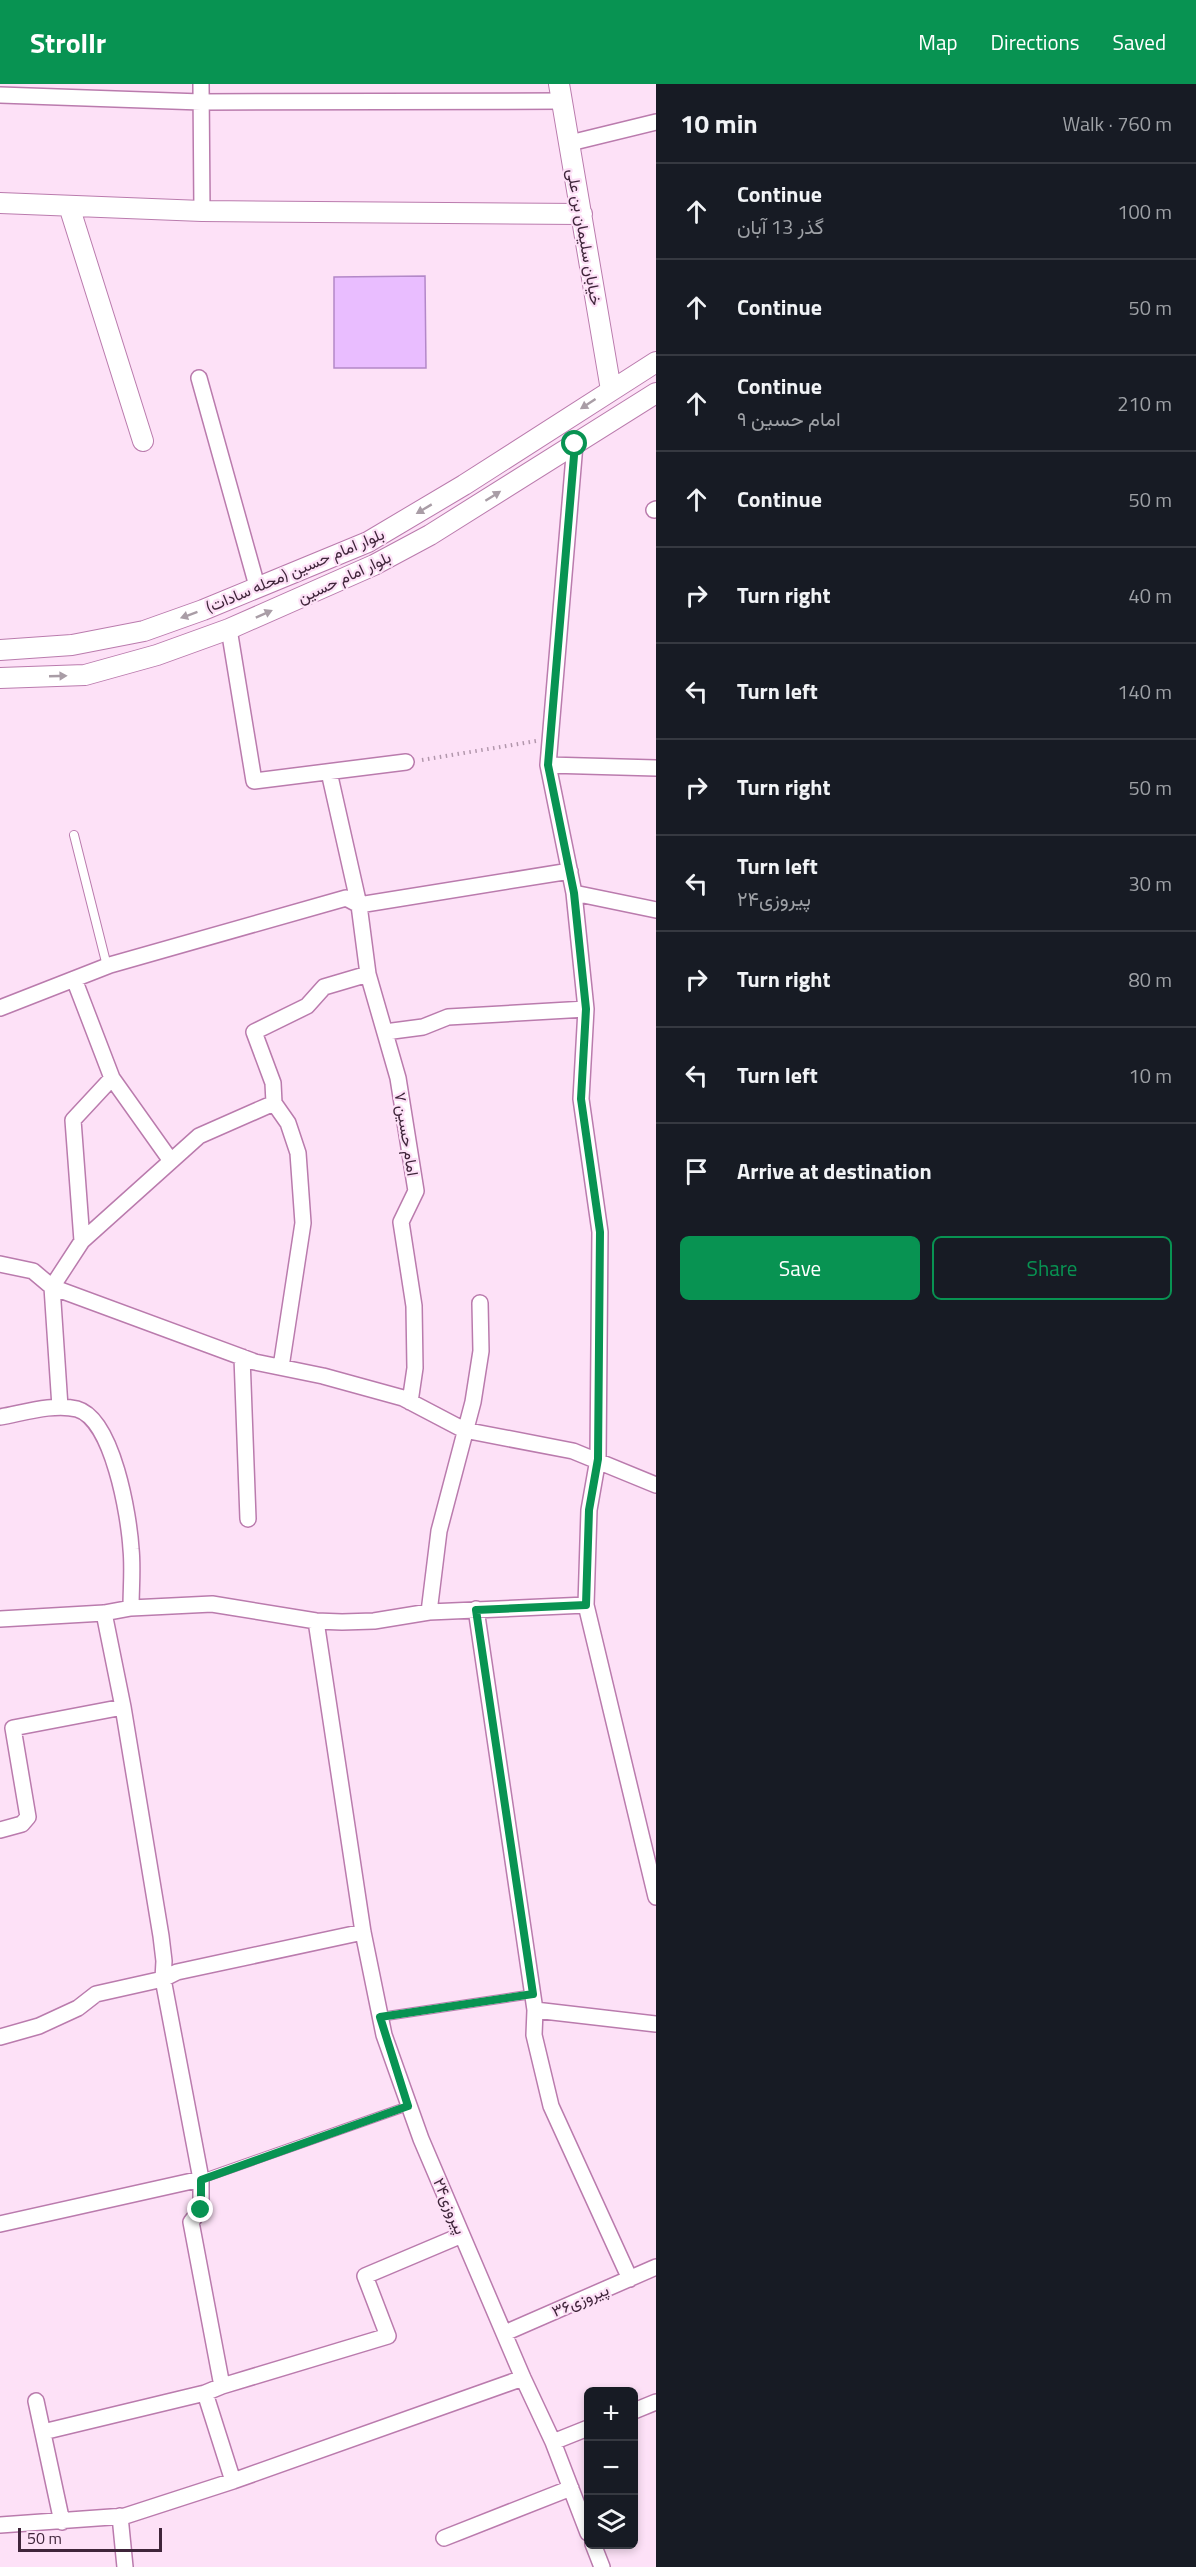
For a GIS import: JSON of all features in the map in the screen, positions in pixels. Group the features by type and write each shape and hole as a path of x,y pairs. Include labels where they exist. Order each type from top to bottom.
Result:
{"street":[{"path":"201,84 202,211"},
{"path":"0,94 201,102 561,92"},
{"name":"خیابان سلیمان بن علی","path":"561,92 611,390"},
{"path":"570,143 656,122"},
{"path":"0,203 202,211 582,214"},
{"path":"69,206 143,441"},
{"name":"بلوار امام حسین (محله سادات)","path":"0,650 72,645 144,631 202,610 368,542 464,485 656,362"},
{"path":"199,378 257,586"},
{"name":"بلوار امام حسین","path":"0,678 84,675 157,655 229,629 374,565 430,535 656,393"},
{"path":"575,444 548,765 574,893 586,1009 581,1099 600,1232 598,1459 589,1510 586,1605 656,1897"},
{"path":"229,629 254,781 406,762"},
{"path":"548,765 656,768"},
{"name":"امام حسین ۷","path":"329,772 359,905 368,974 398,1078 416,1191 401,1222 414,1306 415,1368 410,1402"},
{"path":"0,1008 107,966 346,898 359,905 570,871"},
{"path":"574,893 656,910"},
{"path":"281,1367 303,1223 298,1153 288,1123 274,1103 273,1083 254,1032 307,1006 324,987 368,974"},
{"path":"74,979 112,1078 171,1161"},
{"path":"385,1032 423,1027 448,1017 586,1009"},
{"path":"82,1241 73,1120 112,1078"},
{"path":"60,1407 51,1287 82,1241 200,1136 274,1103"},
{"path":"0,1264 33,1271 51,1287 242,1357 323,1376 410,1402 464,1430 573,1451 598,1459 656,1485"},
{"path":"429,1612 439,1531 473,1402 481,1351 480,1303"},
{"path":"242,1357 248,1519"},
{"path":"0,1417 60,1407 77,1409 88,1414 103,1433 113,1459 125,1509 131,1548 131,1608"},
{"path":"0,1619 212,1604 316,1621 374,1621 429,1612 586,1605"},
{"path":"476,1610 534,2002 534,2035 551,2106 630,2278"},
{"path":"104,1613 123,1707 161,1936 163,1979 201,2180 201,2210 191,2222 222,2385"},
{"name":"پیروزی۲۴","path":"316,1621 363,1932 380,2017 408,2106 523,2378 553,2442 584,2522"},
{"path":"0,1830 22,1824 28,1817 14,1728 123,1707"},
{"path":"0,2037 39,2026 78,2008 96,1994 163,1979 177,1972 363,1932"},
{"path":"534,2002 656,2024"},
{"path":"0,2224 201,2180"},
{"path":"43,2432 205,2393 222,2385 388,2336 365,2276 462,2235"},
{"name":"پیروزی۳۶","path":"505,2333 656,2267"},
{"path":"0,2524 62,2522 120,2516 233,2481 523,2378"},
{"path":"205,2393 233,2481"},
{"path":"36,2401 62,2522"},
{"path":"638,2409 656,2402"},
{"path":"553,2442 584,2430"},
{"path":"444,2538 571,2488"},
{"path":"120,2516 125,2567"},
{"path":"595,2549 602,2567"}],"lane":[{"path":"74,835 107,966"},
{"path":"380,2017 534,2002"},
{"path":"201,2180 408,2106"}],"path":[{"path":"406,762 549,739"}],"building":[{"path":"425,276 426,368 334,368 334,277"}],"route":[{"path":"201,2210 201,2180 408,2106 380,2017 533,1994 476,1610 586,1605 589,1510 598,1459 600,1232 581,1099 586,1009 574,893 548,765 575,444"}]}
